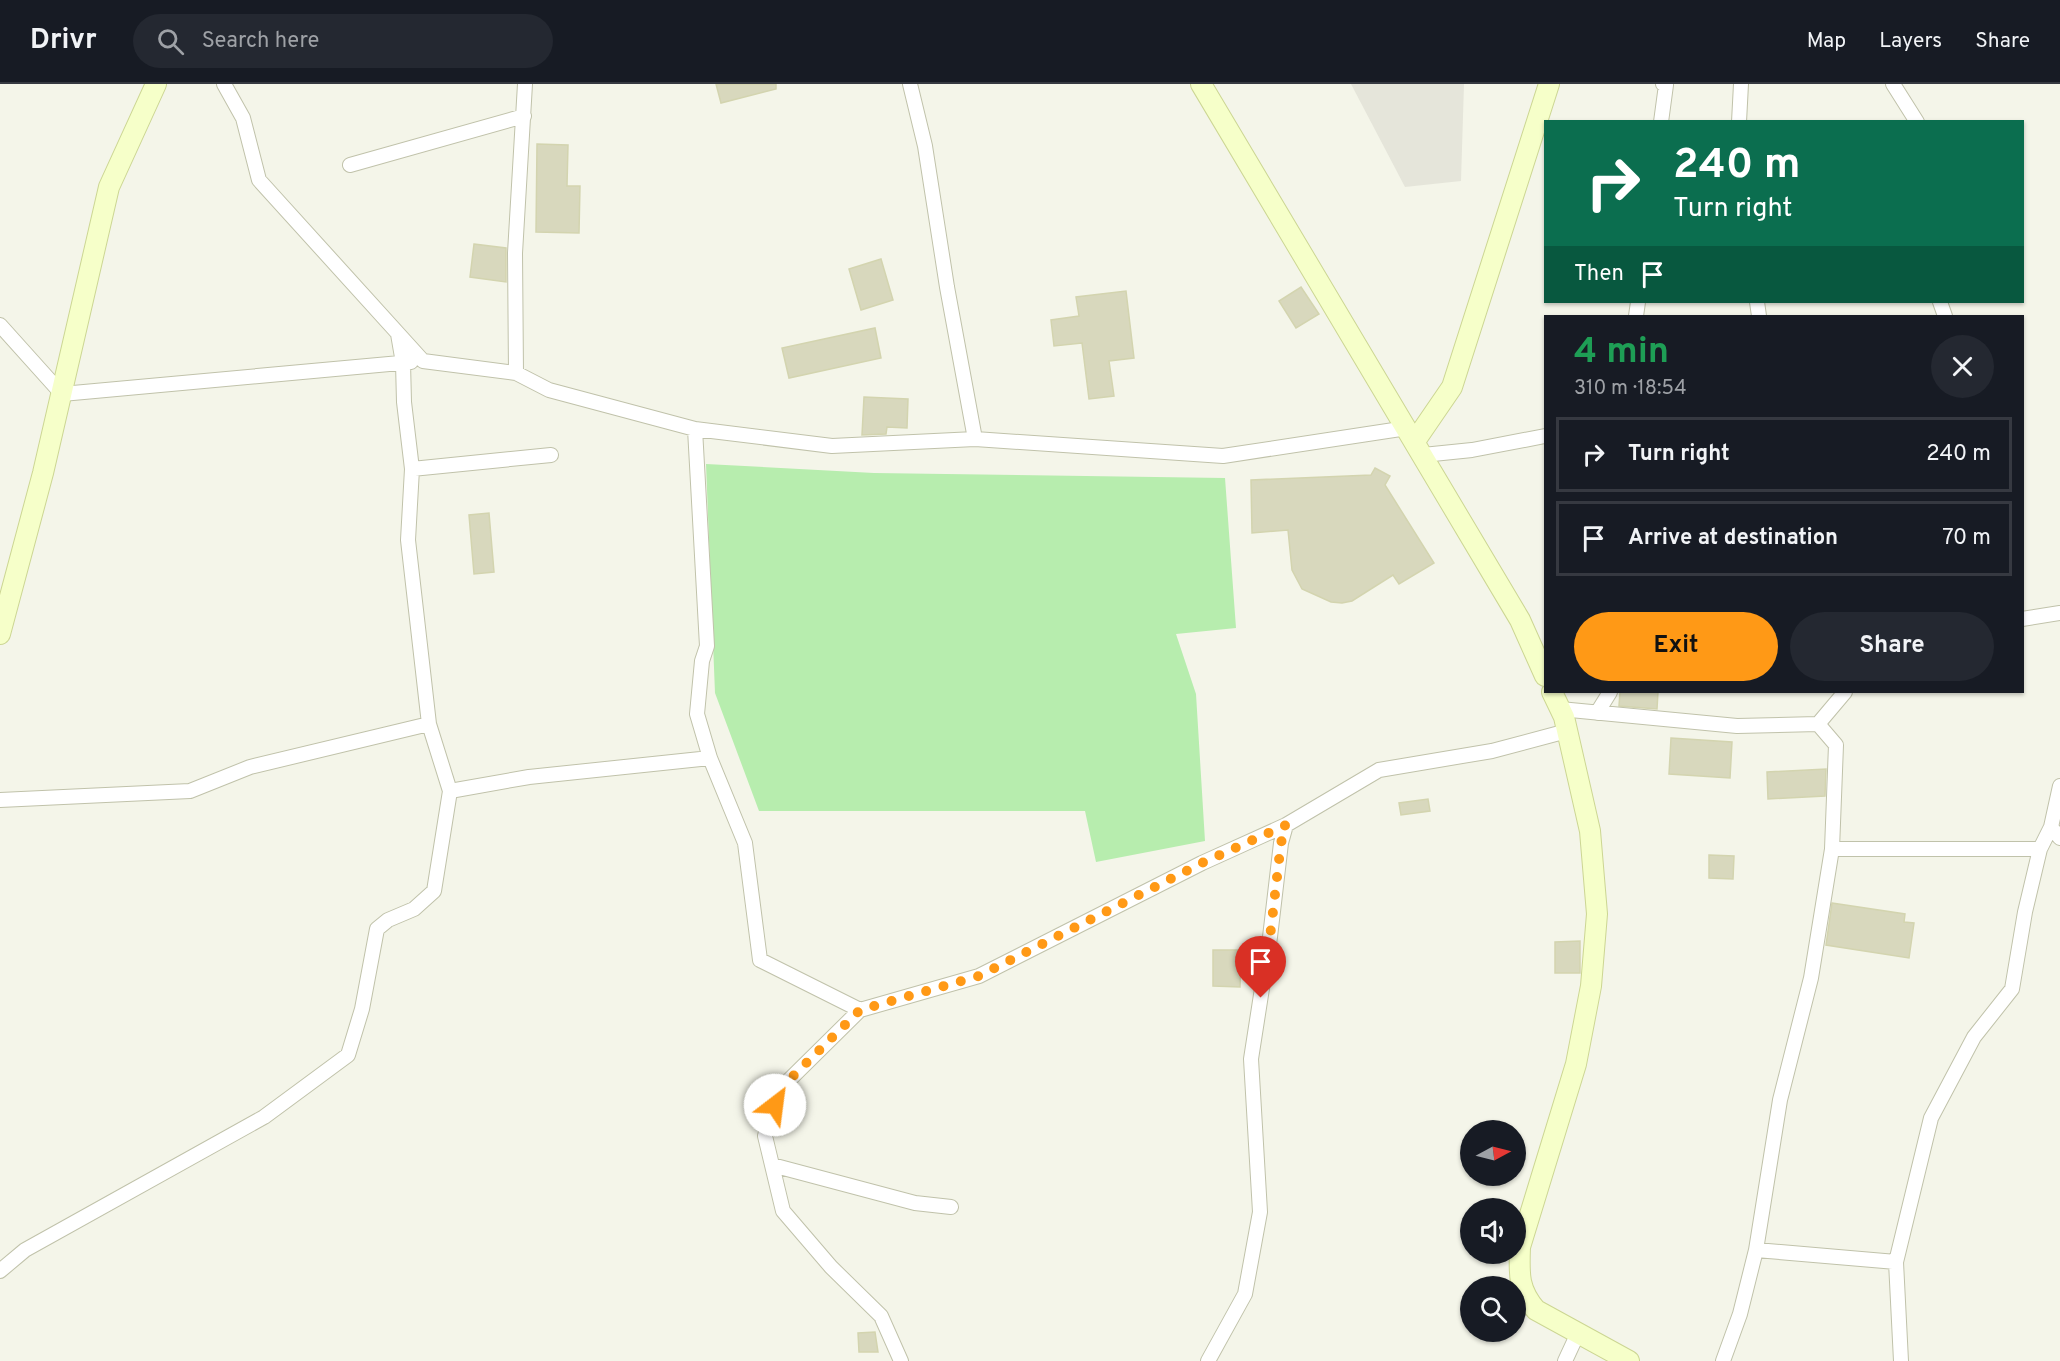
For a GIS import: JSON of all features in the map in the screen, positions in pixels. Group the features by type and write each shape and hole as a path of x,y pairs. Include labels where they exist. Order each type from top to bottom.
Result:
{"main road":[{"path":"0,634 62,394 109,187 156,84"},
{"path":"1201,84 1520,620 1544,674"},
{"path":"1415,441 1452,387 1549,84"},
{"path":"1556,700 1567,730 1590,831 1598,914 1591,986 1576,1064 1520,1247 1519,1277 1527,1299 1536,1310 1629,1361"}],"street":[{"path":"224,84 243,118 259,180 423,361"},
{"path":"516,373 515,253 525,84"},
{"path":"910,84 925,146 947,287 975,440"},
{"path":"1661,120 1666,85 1663,84"},
{"path":"1739,120 1741,84"},
{"path":"1893,84 1916,120"},
{"path":"350,165 524,116"},
{"path":"0,325 62,394 423,361 516,373 549,390 695,429 832,446 975,440 1223,456 1415,441 1472,450 1544,436"},
{"path":"0,1270 25,1250 264,1117 348,1054 362,1009 377,929 388,920 414,909 434,891 450,791 429,724 408,540 412,469 404,402 403,363 398,334"},
{"path":"695,429 707,646 702,661 697,714 710,758 745,843 760,960 860,1010"},
{"path":"412,469 551,455"},
{"path":"2024,619 2060,613"},
{"path":"1597,712 1609,693"},
{"path":"1556,700 1597,712 1737,726 1818,724 1844,693"},
{"path":"0,800 190,791 250,767 429,724"},
{"path":"1723,1361 1740,1314 1756,1250 1780,1100 1810,978 1832,849 1836,745 1818,724"},
{"path":"901,1361 881,1316 831,1268 783,1211 765,1136 780,1089 860,1010 979,976 1202,863 1286,825 1379,770 1492,752 1567,730"},
{"path":"450,791 529,777 710,758"},
{"path":"1901,1361 1896,1262 1931,1118 1974,1037 2012,989 2025,912 2040,849 2056,832 2060,786"},
{"path":"1208,1361 1245,1294 1260,1212 1251,1059 1270,937 1281,843 1286,825"},
{"path":"1832,849 2040,849"},
{"path":"772,1166 915,1203 951,1208"},
{"path":"1756,1250 1896,1262"},
{"path":"1565,1361 1578,1333"}],"shaded area":[{"path":"1351,84 1464,84 1461,181 1405,187"}],"green space":[{"path":"706,464 874,473 1225,478 1236,628 1176,634 1196,694 1205,841 1096,862 1085,811 759,811 715,693"}],"building":[{"path":"716,84 776,84 776,89 721,103"},
{"path":"537,144 568,145 567,186 580,186 579,233 536,232"},
{"path":"474,244 506,248 506,282 470,277"},
{"path":"881,259 893,300 861,310 849,269"},
{"path":"1301,287 1319,314 1296,328 1279,301"},
{"path":"1126,291 1134,358 1109,361 1114,396 1089,399 1082,343 1054,346 1051,320 1079,316 1076,297"},
{"path":"875,328 881,358 789,378 782,348"},
{"path":"864,397 908,399 907,428 887,427 886,434 862,435"},
{"path":"1375,468 1390,476 1385,485 1434,563 1399,584 1393,575 1352,601 1342,603 1331,602 1302,589 1292,570 1288,530 1252,533 1251,480 1371,475"},
{"path":"489,513 494,572 474,574 469,515"},
{"path":"1620,693 1658,693 1657,709 1619,706"},
{"path":"1671,738 1732,742 1730,778 1669,774"},
{"path":"1826,769 1825,796 1768,799 1767,772"},
{"path":"1428,799 1430,811 1401,815 1399,803"},
{"path":"1709,855 1734,856 1733,879 1709,878"},
{"path":"1832,903 1905,914 1904,922 1914,923 1909,958 1826,945"},
{"path":"1580,941 1580,973 1555,973 1555,942"},
{"path":"1213,950 1241,950 1240,987 1213,986"},
{"path":"875,1332 878,1352 859,1352 858,1333"}],"route":[{"path":"775,1105 780,1089 860,1010 979,976 1202,863 1286,825 1281,843 1261,998"}]}
